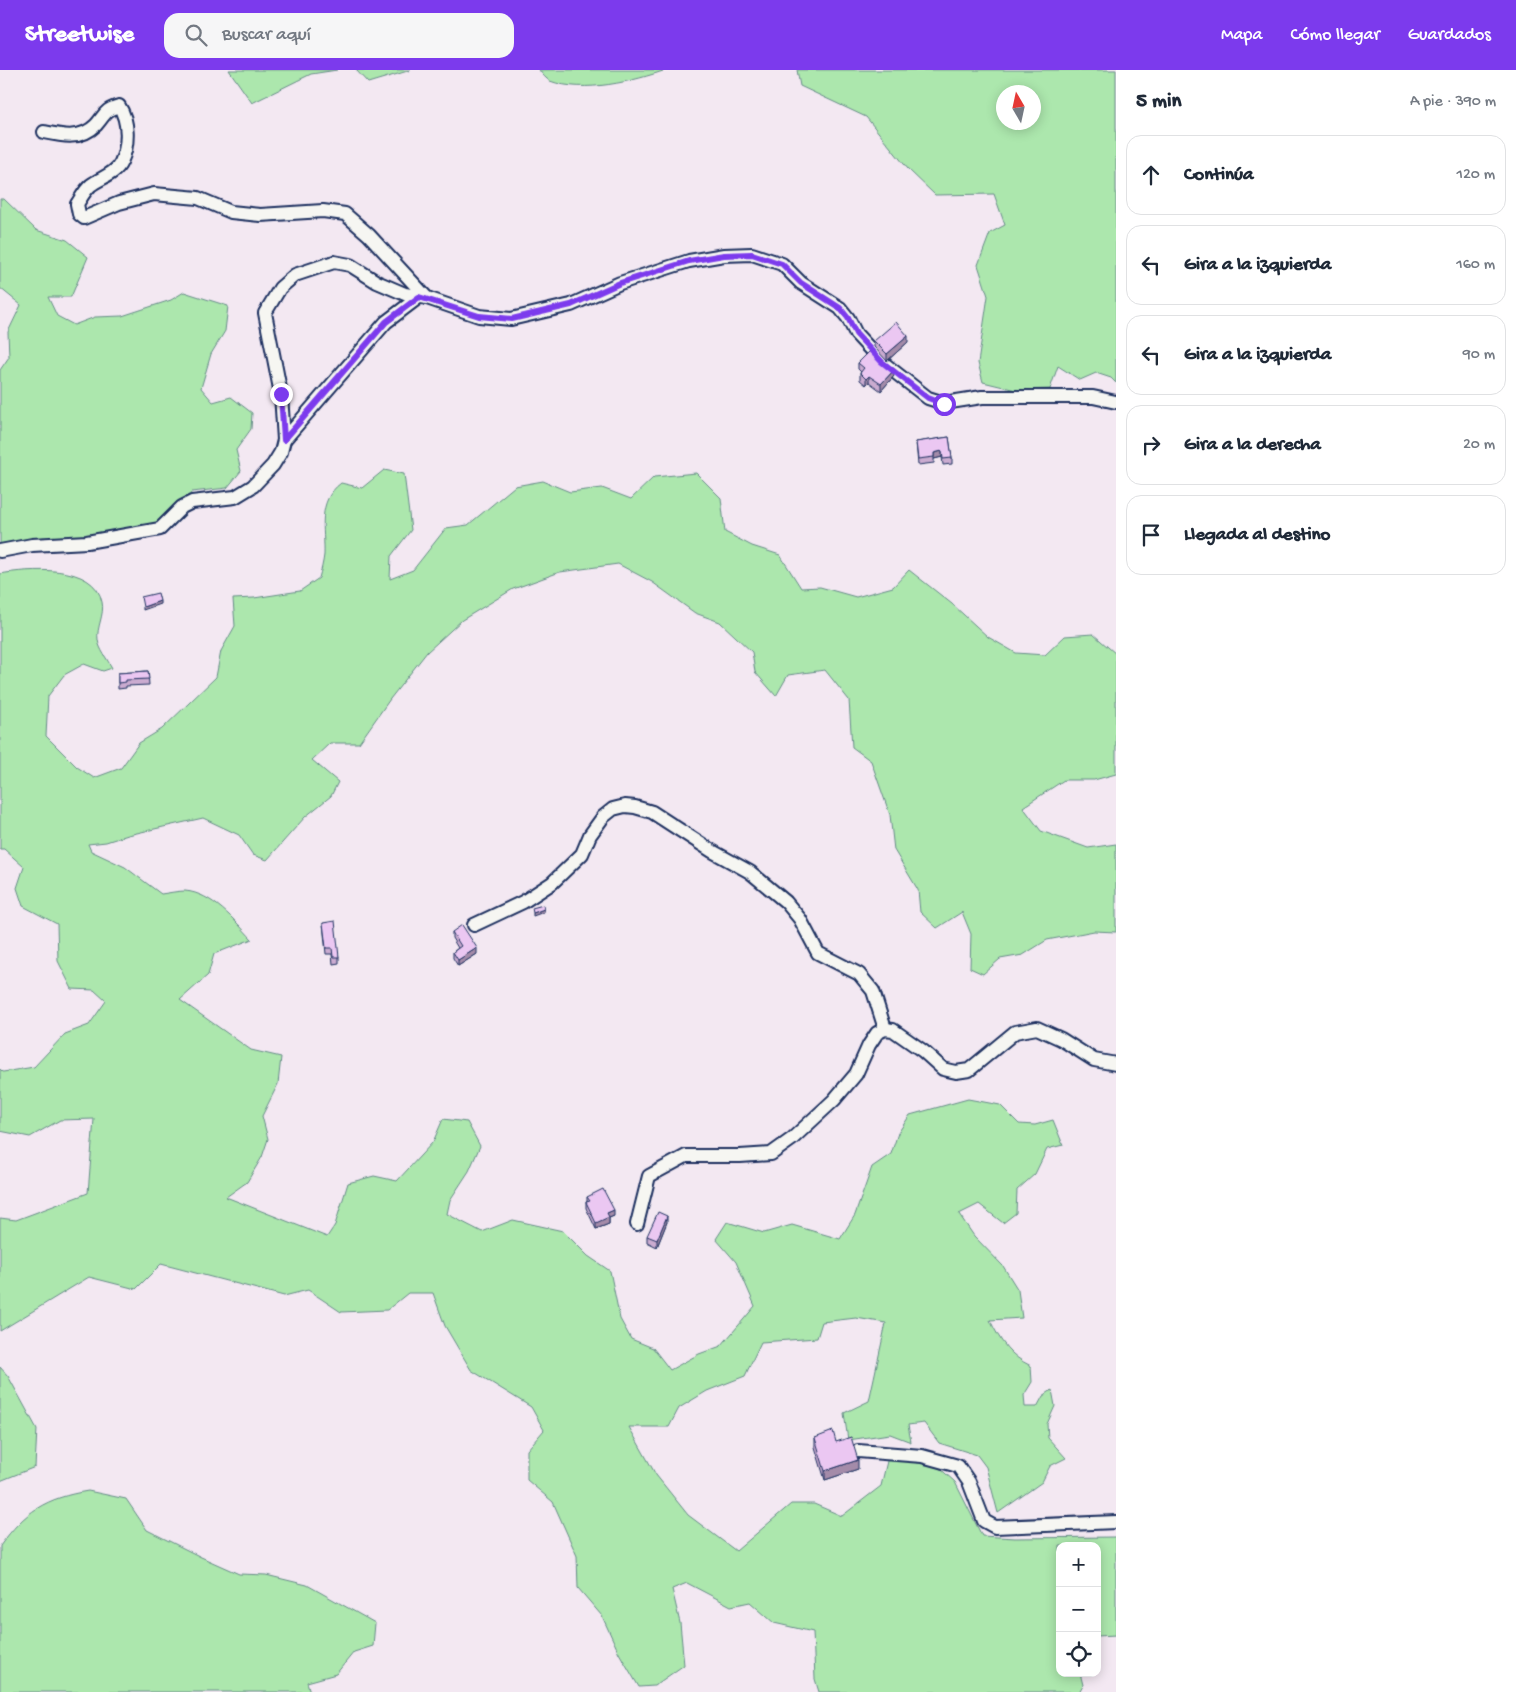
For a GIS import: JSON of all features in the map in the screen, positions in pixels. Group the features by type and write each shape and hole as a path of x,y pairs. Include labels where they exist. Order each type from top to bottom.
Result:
{"street":[{"path":"44,132 64,136 82,134 95,126 108,109 119,106 127,118 126,140 121,163 108,175 90,186 77,204 79,214 84,218 120,202 154,194 198,198 231,212 260,214 323,211 345,214 369,235 423,298"},
{"path":"0,551 32,545 87,542 160,529 182,507 192,502 235,497 254,486 282,452 284,440 281,394 265,312 280,288 295,275 334,262 350,265 377,282 405,294 479,316 512,319 571,305 620,283 689,261 724,255 752,254 782,264 801,283 840,308 848,318 856,334 882,362 928,398 944,404 982,397 1093,397 1116,402"},
{"path":"284,440 386,322 423,298"},
{"path":"474,925 523,902 552,884 582,854 590,835 603,817 613,809 625,806 634,807 652,812 712,851 750,872 786,902 800,919 818,953 859,974 873,991 884,1029"},
{"path":"637,1224 649,1176 686,1156 771,1154 792,1139 834,1100 856,1074 869,1045 877,1034 884,1029 893,1030 923,1051 943,1069 956,1072 969,1070 1015,1032 1037,1028 1061,1039 1094,1060 1116,1064"},
{"path":"858,1451 922,1456 958,1466 969,1482 984,1521 995,1528 1116,1522"}],"green space":[{"path":"229,70 337,70 311,74 252,103"},
{"path":"356,70 411,70 368,83"},
{"path":"539,70 666,70 624,82 578,86 563,85 550,81"},
{"path":"797,70 1116,70 1116,383 1111,378 1096,373 1080,380 1058,366 1050,389 1016,390 983,382 978,363 988,296 978,265 990,233 1005,225 994,194 935,195 908,169 866,117 800,86"},
{"path":"0,199 4,199 36,230 67,240 88,257 71,297 48,297 57,316 74,325 95,317 122,316 171,300 184,292 228,306 225,331 211,354 201,388 213,402 231,397 252,413 251,429 236,450 241,471 227,488 192,492 163,529 0,551 0,370 9,357 8,332 21,305 0,288"},
{"path":"384,470 404,474 411,530 391,556 390,579 413,570 446,528 468,525 515,486 543,481 570,492 602,488 631,499 654,477 696,473 721,498 725,532 752,546 780,555 801,588 820,587 856,597 893,587 909,570 952,604 988,637 1016,653 1045,655 1065,636 1093,634 1116,654 1116,774 1094,780 1064,780 1023,807 1041,831 1088,848 1116,844 1116,932 1094,931 1047,940 1023,955 1000,959 983,974 970,968 971,934 962,912 937,928 920,912 918,890 894,850 890,815 871,761 852,747 849,700 825,670 788,675 776,696 755,672 752,652 720,622 695,613 652,582 618,564 560,572 513,589 462,620 427,652 390,699 359,743 330,743 312,760 338,782 331,796 305,817 267,860 253,855 239,835 203,818 128,835 106,842 88,844 91,851 125,867 161,894 185,891 195,893 214,902 252,939 214,954 208,975 180,1000 251,1050 281,1057 278,1084 262,1116 268,1139 262,1157 247,1182 226,1197 327,1237 335,1225 348,1183 374,1176 397,1181 433,1142 443,1119 467,1122 480,1146 469,1171 450,1200 447,1214 482,1232 513,1220 563,1231 588,1256 610,1271 620,1319 631,1339 653,1348 670,1370 699,1354 721,1346 755,1306 736,1262 716,1239 727,1222 764,1233 792,1225 840,1239 855,1215 872,1167 891,1154 898,1133 910,1115 968,1099 1000,1105 1019,1124 1035,1125 1053,1120 1063,1145 1047,1149 1035,1174 1017,1190 1016,1213 1003,1223 979,1204 959,1214 974,1236 1003,1266 1018,1290 1022,1318 990,1320 1011,1353 1031,1366 1032,1382 1024,1395 1025,1407 1037,1407 1043,1396 1052,1390 1055,1406 1047,1424 1048,1438 1066,1458 1050,1466 1042,1482 998,1513 986,1467 977,1455 939,1443 924,1423 908,1425 911,1442 890,1434 848,1440 844,1413 869,1401 886,1323 856,1318 822,1322 817,1338 761,1342 745,1376 707,1391 679,1408 669,1427 629,1427 656,1475 688,1515 736,1551 791,1504 814,1504 842,1516 881,1486 888,1457 935,1464 955,1482 982,1536 1015,1538 1116,1537 1116,1635 1101,1636 1101,1542 1056,1542 1056,1677 1081,1677 1083,1685 1079,1692 819,1692 815,1679 813,1632 774,1623 750,1602 731,1606 687,1583 672,1589 680,1623 684,1665 654,1686 639,1687 619,1653 602,1616 578,1588 577,1556 553,1502 527,1480 527,1450 544,1430 531,1407 471,1370 445,1326 433,1293 408,1293 387,1310 341,1312 308,1290 284,1296 161,1264 136,1289 89,1277 0,1331 0,1218 16,1220 88,1193 94,1119 60,1120 30,1137 0,1131 0,1069 3,1072 34,1067 65,1034 89,1025 106,1001 94,990 72,989 58,961 57,924 23,906 17,888 24,867 4,849 0,849 0,574 43,570 59,572 87,580 97,589 103,607 98,640 112,668 103,671 84,664 64,675 48,696 46,736 77,767 94,778 121,768 139,743 162,729 216,677 221,651 235,626 233,599 300,591 319,578 324,555 323,526 328,499 333,490 341,483 362,488"},
{"path":"0,1367 8,1376 37,1429 35,1467 0,1481"},
{"path":"88,1491 126,1499 147,1530 239,1574 266,1575 307,1585 375,1623 373,1646 354,1652 336,1674 307,1682 310,1692 0,1692 0,1546 18,1524 38,1508 48,1502"}],"building":[{"path":"896,322 908,336 887,354 874,341"},
{"path":"870,351 894,370 881,384 869,376 866,379 860,373 864,368 858,363"},
{"path":"949,437 952,458 943,459 942,451 934,453 934,457 918,459 916,442"},
{"path":"158,593 160,601 143,607 141,597"},
{"path":"148,671 149,679 126,680 126,682 118,683 118,673"},
{"path":"543,905 544,909 533,913 532,908"},
{"path":"335,921 339,957 333,957 332,948 326,948 323,923"},
{"path":"462,925 477,948 458,960 453,952 461,946 452,932"},
{"path":"603,1189 614,1210 607,1213 609,1217 596,1223 586,1202 590,1201 587,1197"},
{"path":"658,1212 667,1216 657,1240 647,1236"},
{"path":"833,1431 836,1442 851,1437 858,1460 825,1471 815,1438"}],"route":[{"path":"281,394 284,440 366,348 386,322 419,297 479,316 512,319 541,314 571,305 620,283 689,261 724,255 752,254 782,264 801,283 820,297 840,308 848,318 856,334 882,362 898,372 928,398 944,404"}]}
